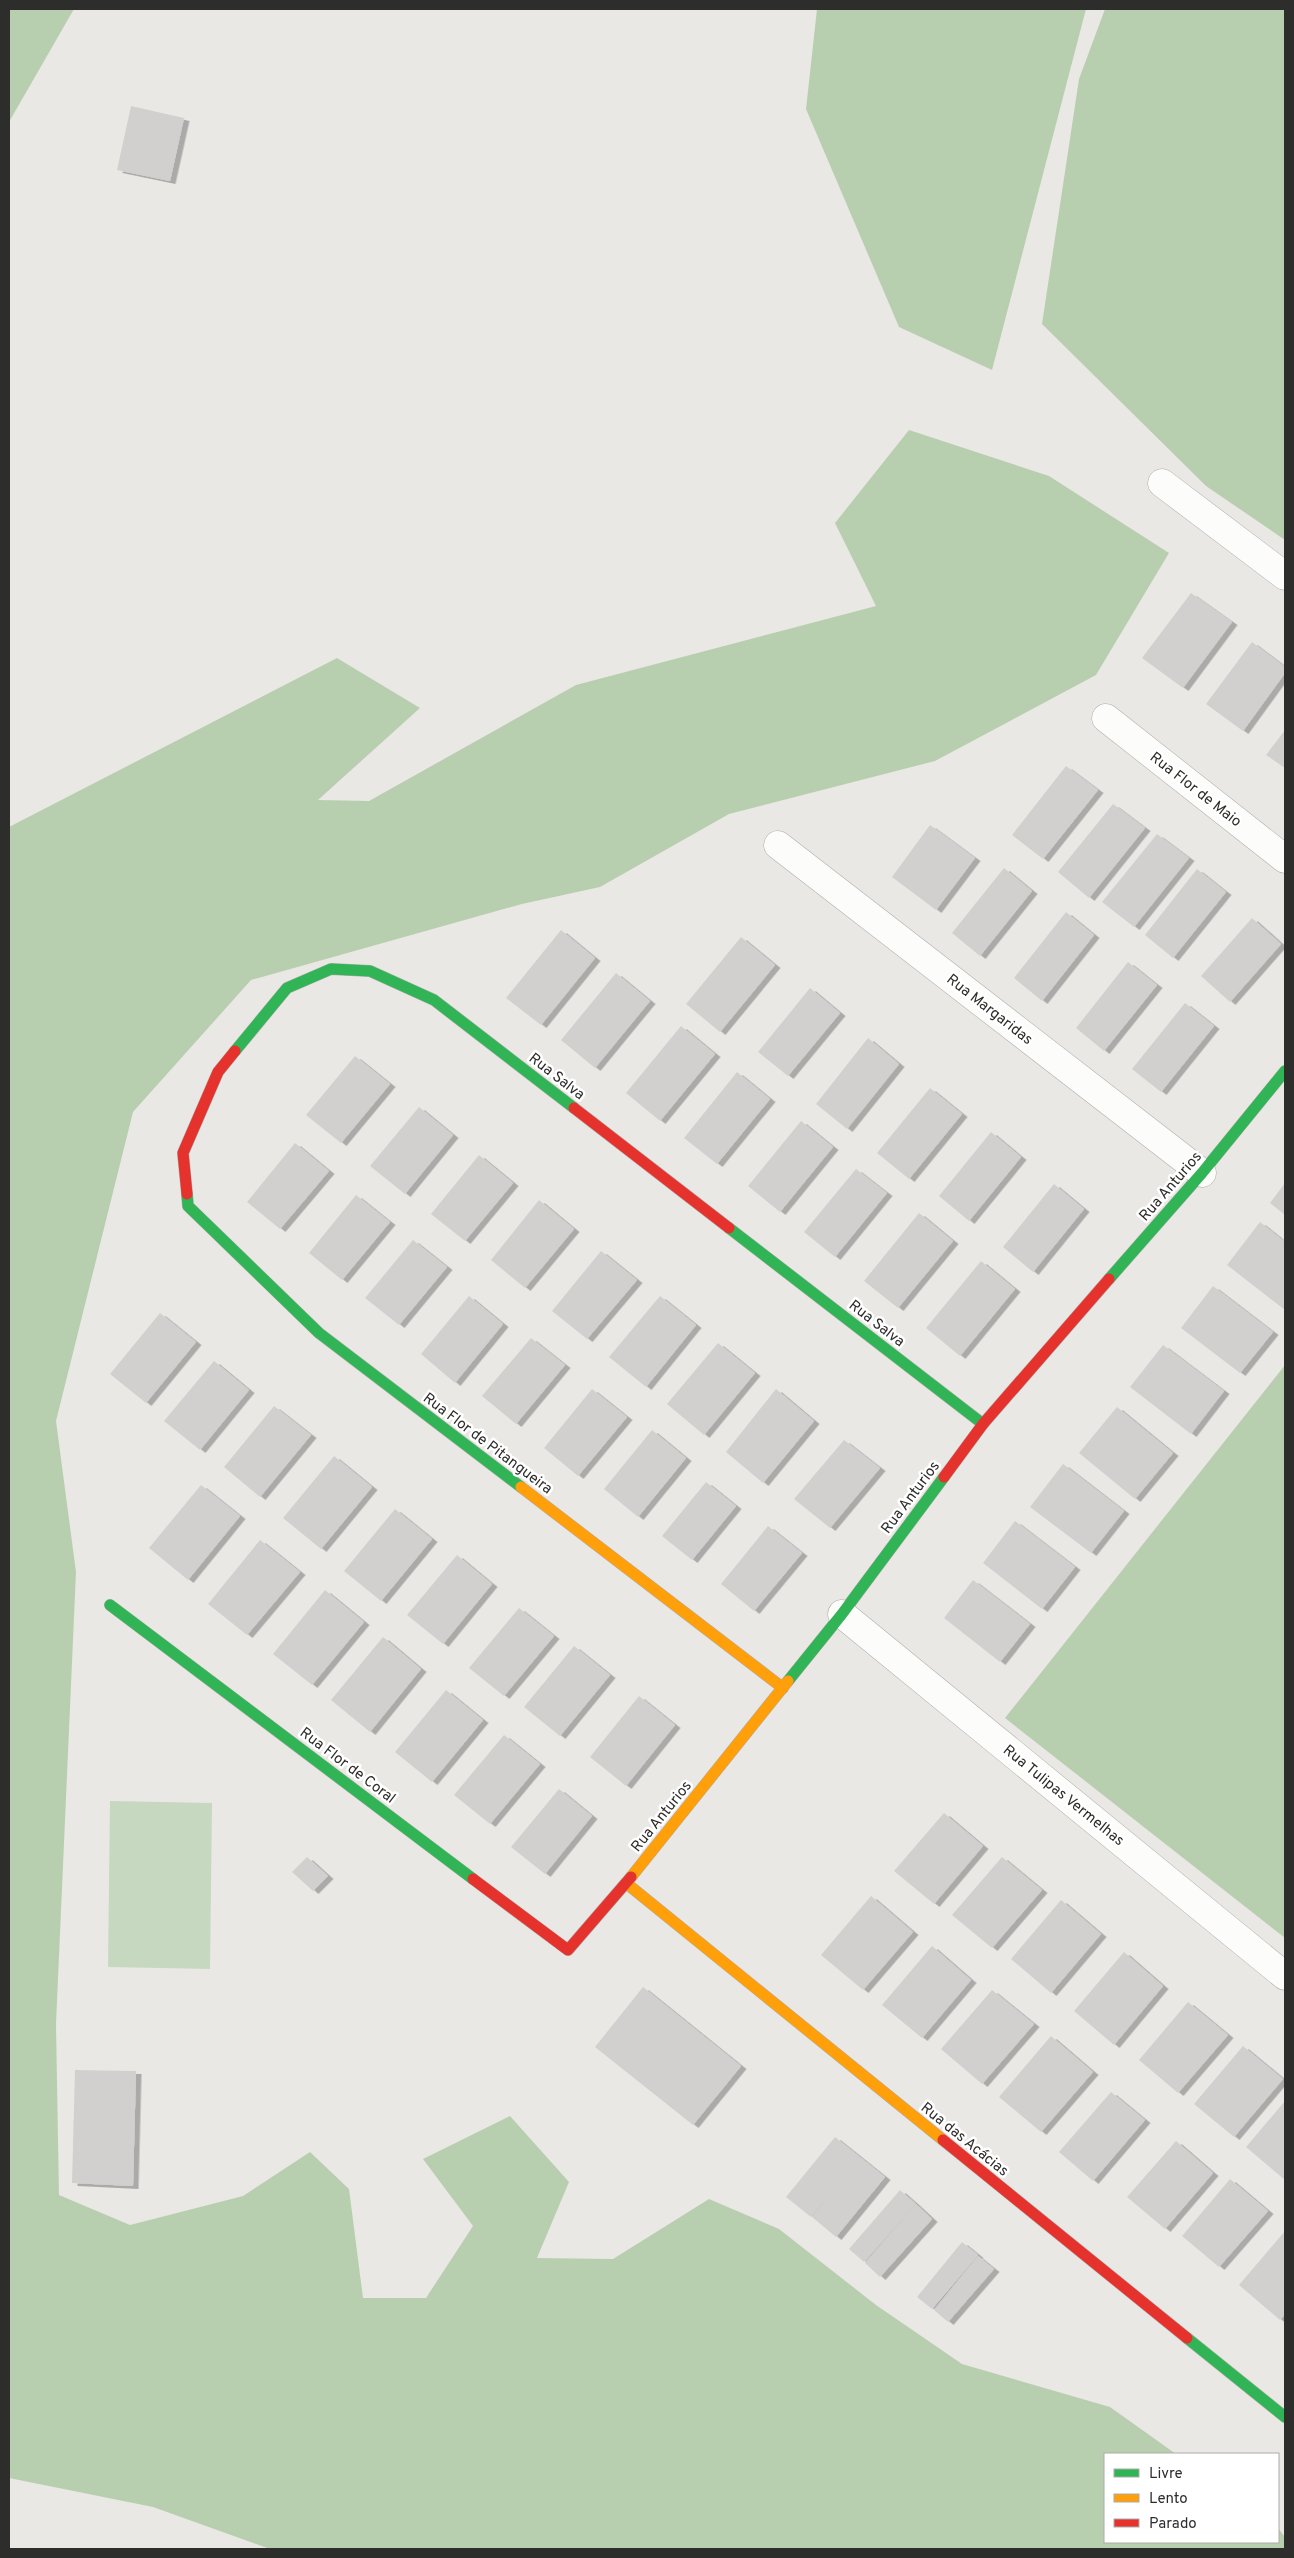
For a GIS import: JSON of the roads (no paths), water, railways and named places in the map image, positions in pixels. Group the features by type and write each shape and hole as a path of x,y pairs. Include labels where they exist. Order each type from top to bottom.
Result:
{"street":[{"path":"1162,483 1285,576"},
{"name":"Rua Flor de Maio","path":"1106,718 1285,859"},
{"name":"Rua Margaridas","path":"778,845 1202,1173"},
{"name":"Rua Salva","path":"188,1206 184,1153 218,1072 287,988 331,969 370,971 434,1000 983,1424"},
{"name":"Rua Anturios","path":"568,1950 626,1883 842,1614 983,1424 1202,1173 1285,1071"},
{"name":"Rua Flor de Pitangueira","path":"188,1206 319,1332 783,1688"},
{"name":"Rua Flor de Coral","path":"110,1605 568,1950"},
{"name":"Rua Tulipas Vermelhas","path":"842,1614 1285,1976"},
{"name":"Rua das Acácias","path":"626,1883 1285,2417"}]}
